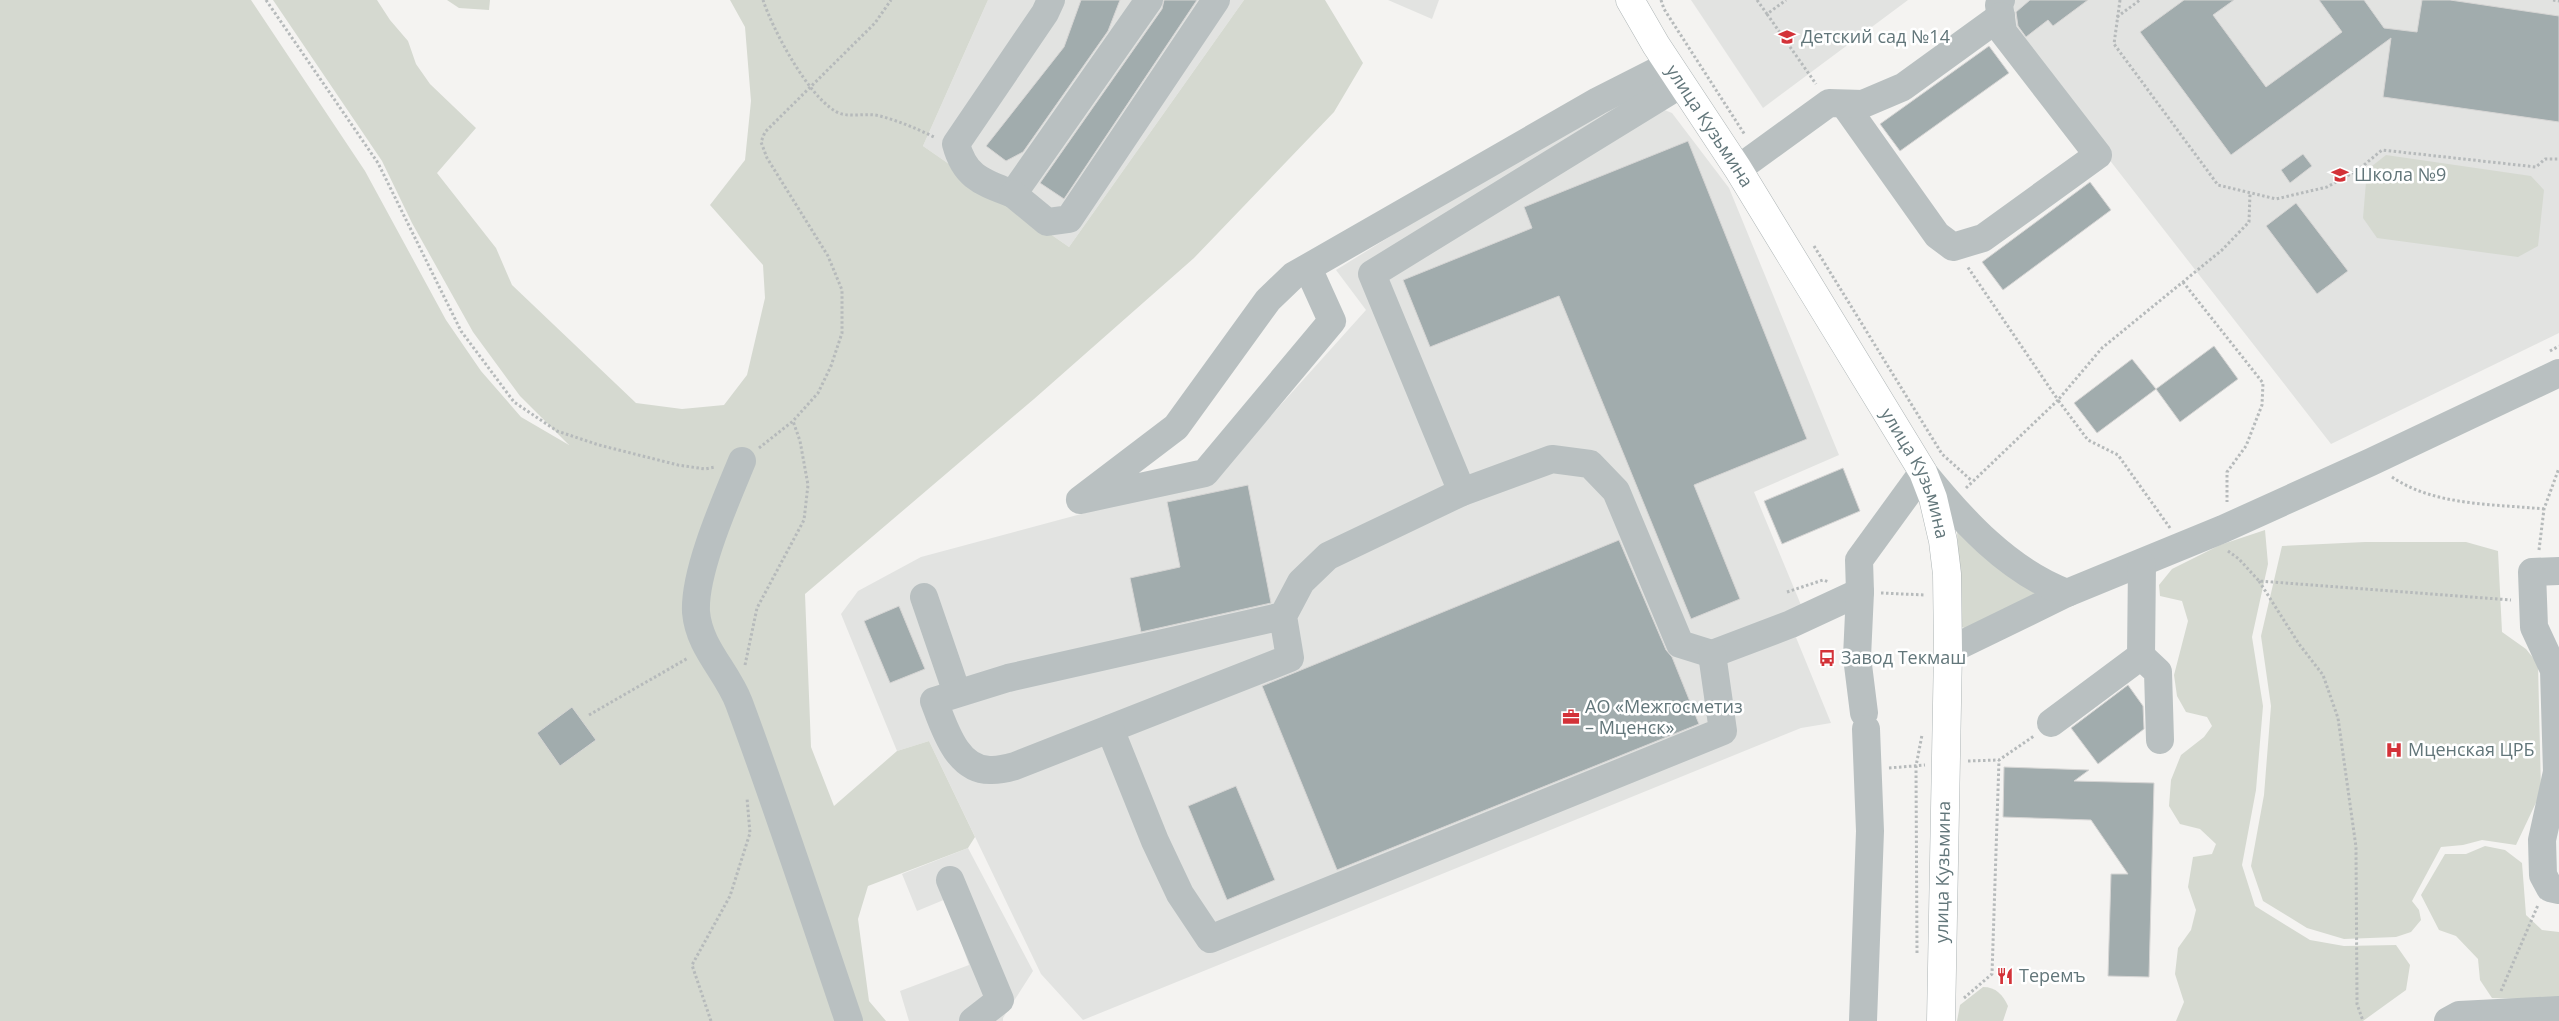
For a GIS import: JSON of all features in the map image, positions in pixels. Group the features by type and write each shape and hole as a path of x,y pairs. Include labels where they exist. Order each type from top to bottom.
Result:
{"main road":[{"name":"улица Кузьмина","path":"1630,0 1675,74 1738,169 1922,472 1933,498 1943,541 1948,651 1941,1012"}],"street":[{"path":"1051,0 1045,13 956,144 961,163 980,181 1013,194 1047,222 1069,219 1216,0"},
{"path":"1013,194 1149,0"},
{"path":"1836,104 1937,235 1953,247 1983,238 2098,155 2003,32 2001,8"},
{"path":"1738,169 1836,104 1863,104 1903,87 2001,8"},
{"path":"1308,268 1332,321 1205,473 1080,500 1176,427 1268,300 1293,276 1598,101 1675,74"},
{"path":"1462,492 1372,274 1675,74"},
{"path":"1948,651 2067,593 2182,547 2364,466 2559,373"},
{"path":"1282,616 1008,678 934,701 944,729 957,752 971,765 990,770 1015,766 1110,729 1290,658 1282,616 1301,582 1328,556 1462,492 1552,459 1590,464 1616,491 1680,644 1712,654 1791,624 1860,592"},
{"path":"742,461 718,521 697,589 696,613 706,648 738,701 849,1021"},
{"path":"1863,1021 1870,831 1865,721 1857,657 1860,592 1859,560 1922,472 1939,492 2014,564 2043,584 2067,593"},
{"path":"2142,564 2141,656 2158,672 2160,740"},
{"path":"2553,886 2543,875 2542,840 2557,772 2554,670 2534,627 2532,572 2559,571"},
{"path":"924,597 957,693"},
{"path":"1110,729 1155,841 1180,894 1210,939 1723,731 1712,654"},
{"path":"2051,723 2141,656"},
{"path":"950,880 1000,1000 973,1021"},
{"path":"2448,1021 2460,1015 2559,1010"}],"path":[{"path":"266,0 378,164 461,331 514,402 557,431 599,445 678,465 705,469 742,461 793,421 818,393 831,366 842,333 842,290 828,256 767,158 761,142 765,132 875,24 891,0"},
{"path":"763,0 770,22 810,87 835,112 852,115 877,115 910,126 940,140 956,144"},
{"path":"1757,0 1836,104"},
{"path":"1767,14 1786,0"},
{"path":"2120,0 2114,44 2218,185 2276,199 2327,187 2358,170 2382,150 2536,166 2545,159 2559,159"},
{"path":"2117,17 2140,0"},
{"path":"2553,0 2559,1"},
{"path":"2182,547 2118,455 2088,440 2058,400 2102,348 2222,250 2249,222 2250,193"},
{"path":"2183,282 2263,383 2262,405 2246,446 2227,472 2227,502 2223,529 2218,544 2239,559 2259,581 2299,644 2323,675 2338,718 2356,847 2357,1004 2363,1021"},
{"path":"2532,572 2541,544 2541,525 2544,509 2559,468"},
{"path":"2259,581 2533,602"},
{"path":"589,715 706,648"},
{"path":"1941,1012 1960,1002 1992,974 1999,760"},
{"path":"2497,1013 2497,998 2532,921 2553,886"}],"shaded area":[{"path":"0,0 251,0 365,171 446,320 481,371 521,417 569,445 520,396 473,332 412,223 382,161 273,0 377,0 390,20 408,41 416,64 430,84 476,128 437,173 496,248 512,285 636,403 682,409 724,405 747,375 765,298 763,265 710,205 745,160 751,101 745,27 730,0 988,0 923,146 1069,247 1244,0 1325,0 1363,63 1334,112 1194,258 1034,399 805,594 811,747 834,806 897,751 929,741 975,837 968,848 868,886 858,919 869,1001 886,1021 0,1021"},
{"path":"447,0 490,0 489,10 459,8"},
{"path":"988,0 1244,0 1069,247 923,146"},
{"path":"1388,0 1439,0 1432,19"},
{"name":"Детский сад №14","path":"1691,0 1908,0 1763,108"},
{"name":"Школа №9","path":"2007,0 2559,0 2559,333 2331,444 1998,17"},
{"path":"1629,96 1672,113 1729,188 1839,455 1754,492 1801,605 1786,613 1831,723 1801,728 1083,1020 1041,974 929,741 897,751 841,614 858,591 921,557 1215,478 1366,310 1336,270 1507,164"},
{"path":"2386,155 2531,176 2544,190 2538,246 2518,257 2377,238 2363,218 2367,170"},
{"path":"1957,527 2039,593 1967,629 1959,626"},
{"path":"2265,530 2268,564 2252,637 2263,706 2256,790 2242,865 2255,906 2310,940 2344,946 2396,945 2410,965 2406,990 2363,1021 2176,1021 2184,1002 2175,974 2178,948 2191,930 2196,910 2188,887 2193,857 2212,854 2216,844 2200,829 2180,824 2169,806 2171,780 2181,755 2204,737 2212,726 2207,717 2186,712 2177,696 2174,675 2188,621 2182,601 2160,596 2159,585 2172,569 2220,545"},
{"path":"2365,542 2466,542 2498,551 2502,632 2526,649 2538,664 2541,792 2516,845 2482,840 2463,845 2441,847 2412,901 2419,910 2421,920 2411,932 2396,937 2344,939 2307,928 2263,901 2251,866 2264,795 2271,706 2261,636 2282,546"},
{"path":"2485,846 2505,850 2522,863 2526,915 2542,930 2559,932 2559,1007 2556,1000 2492,998 2480,980 2478,959 2456,936 2439,930 2421,895 2445,854 2466,854"},
{"path":"968,848 1033,971 1003,1018 1003,1021 909,1021 900,991 969,965 946,899 917,911 902,874"},
{"path":"1983,987 1992,988 2006,1002 2008,1006 2003,1021 1957,1021 1960,1005"}],"building":[{"path":"1081,0 1120,0 1108,31 1023,152 1006,161 986,146 1064,47"},
{"path":"1164,0 1197,0 1064,199 1040,183 1162,9"},
{"path":"2030,0 2088,0 2053,26 2048,20 2026,37 2018,26 2016,12"},
{"path":"2184,0 2234,0 2213,15 2266,87 2342,32 2319,0 2364,0 2384,28 2417,32 2422,0 2450,0 2559,16 2559,122 2383,97 2391,38 2231,155 2140,32"},
{"path":"1989,46 2009,73 1900,151 1880,124"},
{"path":"1688,141 1807,439 1694,485 1740,599 1691,619 1559,296 1430,347 1403,280 1532,228 1524,207"},
{"path":"2303,154 2312,166 2290,183 2281,170"},
{"path":"2090,182 2111,210 2003,290 1982,262"},
{"path":"2296,203 2348,271 2317,294 2266,226"},
{"path":"2214,346 2238,379 2180,422 2156,389"},
{"path":"2132,359 2156,389 2097,433 2074,403"},
{"path":"1843,468 1860,511 1782,544 1764,501"},
{"path":"1248,485 1271,603 1141,632 1130,578 1180,567 1167,502"},
{"path":"1619,540 1666,650 1672,657 1699,724 1337,870 1262,686"},
{"path":"899,606 925,669 890,683 864,621"},
{"path":"2128,685 2143,706 2144,729 2098,764 2071,728"},
{"path":"572,707 596,740 560,766 537,733"},
{"path":"2004,767 2089,770 2074,781 2154,783 2149,977 2108,976 2111,874 2128,874 2091,820 2003,817"},
{"path":"1236,786 1275,880 1227,900 1188,806"}],"place":[{"name":"Детский сад №14","path":"1787,37"},
{"name":"Школа №9","path":"2340,175"},
{"name":"Завод Текмаш","path":"1827,658"},
{"name":"АО «Межгосметиз – Мценск»","path":"1571,717"},
{"name":"Мценская ЦРБ","path":"2394,750"},
{"name":"Теремъ","path":"2005,976"}]}
